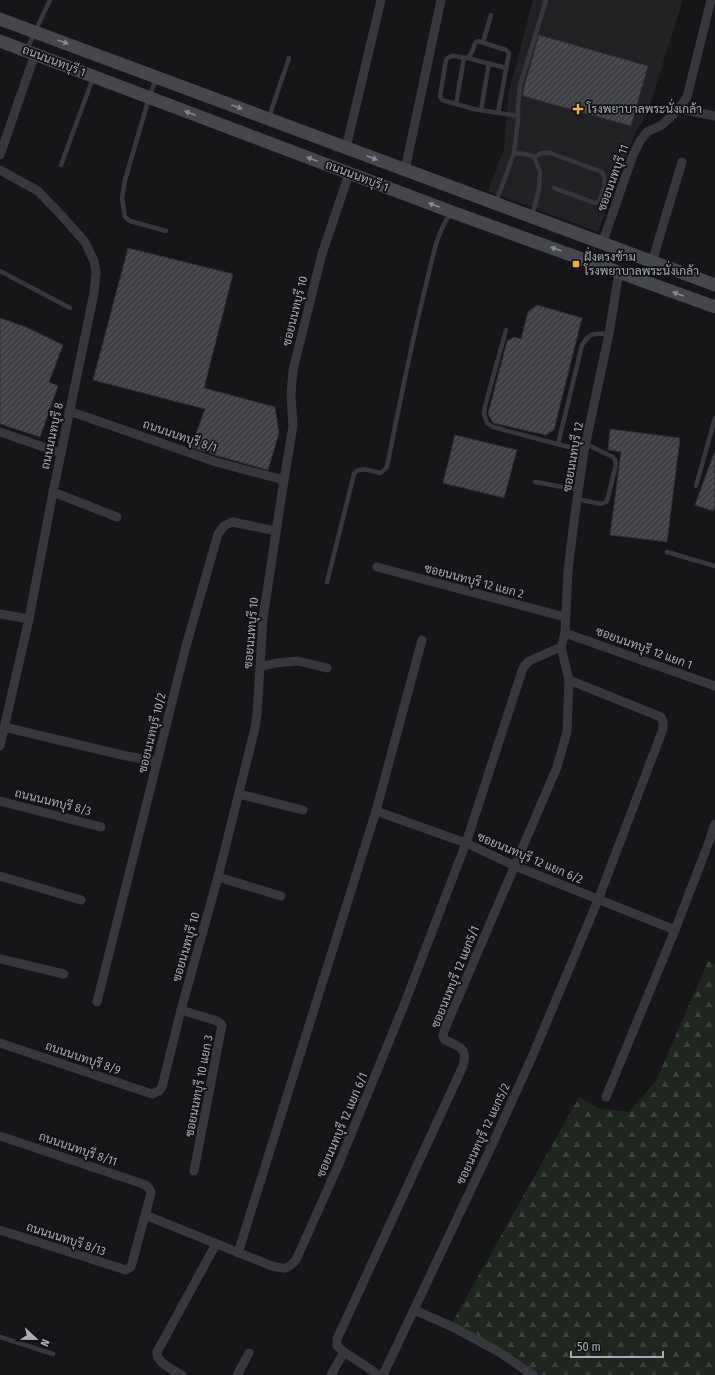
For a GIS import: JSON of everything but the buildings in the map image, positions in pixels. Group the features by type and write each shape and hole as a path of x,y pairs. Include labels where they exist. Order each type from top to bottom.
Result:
{"main road":[{"name":"ถนนนนทบุรี 1","path":"0,19 715,285"},
{"name":"ถนนนนทบุรี 1","path":"0,41 349,174 715,307"}],"street":[{"path":"346,148 381,0"},
{"path":"405,170 442,0"},
{"name":"ซอยนนทบุรี 11","path":"602,244 632,155 640,141 647,132 662,125 679,109 687,97 711,0"},
{"path":"0,155 31,52"},
{"path":"679,109 715,116"},
{"path":"652,262 682,162"},
{"name":"ถนนนนทบุรี 8","path":"0,170 38,191 61,215 85,242 94,261 96,273 94,293 28,619 5,706 4,727 0,746"},
{"name":"ซอยนนทบุรี 10","path":"159,1091 162,1087 181,1010 218,877 257,714 263,618 293,426 291,394 293,370 322,254 349,174"},
{"name":"ซอยนนทบุรี 12","path":"561,647 565,633 568,571 585,448 609,334 619,272"},
{"name":"ถนนนนทบุรี 8/1","path":"69,411 216,462 284,480"},
{"path":"0,432 61,453"},
{"path":"53,492 117,517"},
{"name":"ซอยนนทบุรี 10/2","path":"97,1002 186,646 219,531 224,526 232,522 276,531"},
{"name":"ซอยนนทบุรี 12 แยก 2","path":"377,567 565,617"},
{"path":"0,614 28,619"},
{"name":"ซอยนนทบุรี 12 แยก 1","path":"565,633 715,686"},
{"path":"238,1253 376,811 422,640"},
{"path":"466,843 524,666 529,661 561,647"},
{"name":"ซอยนนทบุรี 12 แยก5/1","path":"344,1352 337,1346 337,1339 463,1066 465,1058 464,1052 461,1048 445,1040 443,1036 444,1032 556,767 567,732 569,680 561,647"},
{"path":"260,667 276,663 298,661 327,668"},
{"name":"ซอยนนทบุรี 12 แยก5/2","path":"383,1375 517,1090 598,900 663,729 664,722 661,716 569,680"},
{"path":"4,727 157,762"},
{"path":"239,794 303,810"},
{"name":"ถนนนนทบุรี 8/3","path":"0,801 101,827"},
{"name":"ซอยนนทบุรี 12 แยก 6/2","path":"376,811 466,843 515,866 675,930"},
{"path":"606,1097 675,930 715,824"},
{"name":"ซอยนนทบุรี 12 แยก 6/1","path":"145,1215 272,1266 285,1269 296,1260 338,1166 404,1005 466,843"},
{"path":"0,876 81,900"},
{"path":"218,877 282,896"},
{"path":"0,958 64,974"},
{"name":"ซอยนนทบุรี 10 แยก 3","path":"181,1010 217,1021 222,1025 194,1171"},
{"name":"ถนนนนทบุรี 8/9","path":"0,1043 152,1094 159,1091"},
{"name":"ถนนนนทบุรี 8/11","path":"0,1136 148,1186 151,1193 145,1215"},
{"name":"ถนนนนทบุรี 8/13","path":"0,1230 126,1270 131,1266 145,1215"},
{"path":"182,1375 159,1360 157,1358 157,1352 216,1244"},
{"path":"414,1310 453,1327 492,1348 533,1375"},
{"path":"331,1375 344,1352 379,1375"},
{"path":"237,1375 250,1353"}],"lane":[{"path":"31,52 35,32 50,0"},
{"path":"496,204 514,153 520,86 546,0"},
{"path":"483,42 491,15"},
{"path":"465,58 470,56 475,43 478,41 506,50 509,53 498,113"},
{"path":"506,68 489,63 450,56 446,60 440,96 442,100 456,104 518,116"},
{"path":"268,119 289,58"},
{"path":"456,104 465,58"},
{"path":"481,110 489,63"},
{"path":"61,165 94,76"},
{"path":"157,77 149,98 125,180 122,198 125,217 130,221 166,231"},
{"path":"514,153 534,157 542,153 550,153 602,172 605,177 599,202 595,203 554,188"},
{"path":"532,217 539,189 540,172 534,157"},
{"path":"327,582 354,474 360,469 380,473 386,467 414,332 443,224 452,212"},
{"path":"0,271 70,308"},
{"path":"506,330 484,414 487,423 493,427 558,444 585,448 613,457 616,460 608,498 606,502 601,504 578,495 535,482"},
{"path":"558,444 582,345 588,336 592,334 609,334"},
{"path":"696,486 715,418"},
{"path":"667,552 715,566"},
{"path":"0,1337 53,1354"}],"shaded area":[{"name":"โรงพยาบาลพระนั่งเกล้า","path":"533,0 683,0 646,117 636,131 598,232 488,191 504,149 508,95"}],"green space":[{"path":"708,961 715,964 715,1375 533,1375 452,1323 579,1097 600,1109 629,1112 656,1081"}],"place":[{"name":"โรงพยาบาลพระนั่งเกล้า","path":"578,109"},
{"name":"ฝั่งตรงข้าม โรงพยาบาลพระนั่งเกล้า","path":"576,264"}]}
